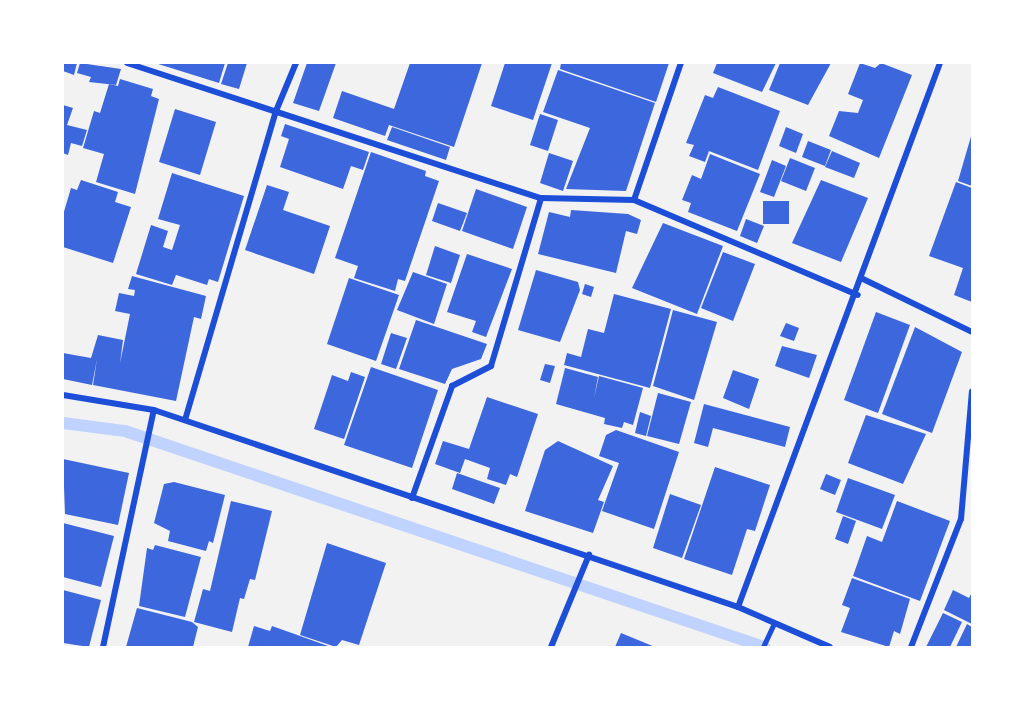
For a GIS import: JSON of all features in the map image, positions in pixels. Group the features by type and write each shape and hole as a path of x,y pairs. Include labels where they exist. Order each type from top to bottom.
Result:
{"street":[{"path":"127,63 541,198 634,200 858,295"},
{"path":"184,420 276,111 296,63"},
{"path":"634,200 681,63"},
{"path":"738,607 858,295 940,63"},
{"path":"412,498 452,386 491,366 541,198"},
{"path":"863,279 972,332"},
{"path":"911,647 939,586 961,519 972,391"},
{"path":"63,395 154,410 738,607 830,647"},
{"path":"103,647 154,410"},
{"path":"551,647 589,555"}],"lane":[{"path":"763,647 774,623"}],"building":[{"path":"63,63 77,63 74,75 63,71"},
{"path":"80,63 121,69 116,85 89,82 91,77 77,73"},
{"path":"155,63 225,63 219,83"},
{"path":"228,63 247,63 239,89 221,84"},
{"path":"307,63 336,63 319,111 293,103"},
{"path":"410,63 482,63 454,147 389,125 385,136 333,118 342,91 394,109"},
{"path":"505,63 552,63 533,120 491,106"},
{"path":"561,63 669,63 656,102 560,69"},
{"path":"717,63 776,63 762,92 713,73"},
{"path":"780,63 831,63 808,105 769,90"},
{"path":"860,63 875,68 881,63 912,75 879,158 829,136 839,111 858,113 863,100 848,94"},
{"path":"558,70 655,103 626,191 566,189 590,128 543,112"},
{"path":"120,79 153,89 151,96 159,99 135,194 96,182 104,154 83,148 94,111 100,113 109,84 118,86"},
{"path":"718,87 780,111 758,170 709,151 705,162 689,156 694,145 686,143 705,95 713,98"},
{"path":"63,105 73,108 67,125 87,130 82,146 71,143 68,155 63,153"},
{"path":"175,109 216,122 200,175 159,162"},
{"path":"540,114 558,120 548,151 530,145"},
{"path":"285,124 369,152 363,170 351,166 343,189 280,167 289,139 281,136"},
{"path":"392,127 450,147 446,160 387,140"},
{"path":"786,127 803,134 796,153 779,146"},
{"path":"972,133 972,186 958,181"},
{"path":"808,141 831,150 825,166 802,157"},
{"path":"832,151 860,163 854,178 825,167"},
{"path":"371,152 426,171 425,176 439,181 405,281 398,279 395,291 354,278 358,266 335,258"},
{"path":"549,153 573,161 563,191 540,183"},
{"path":"710,154 760,174 737,231 688,212 691,203 682,200 692,175 701,179"},
{"path":"790,158 815,168 806,191 781,181"},
{"path":"772,160 786,166 774,197 760,192"},
{"path":"172,173 244,196 218,282 209,279 207,285 176,275 172,285 136,274 151,225 168,231 163,247 172,250 180,225 158,219"},
{"path":"81,180 118,192 115,202 131,207 113,263 63,247 63,215 71,188 77,190"},
{"path":"821,180 868,198 841,262 792,243"},
{"path":"956,182 972,188 972,302 954,295 963,268 929,256"},
{"path":"267,185 289,192 283,210 330,226 314,274 245,250"},
{"path":"476,189 527,207 513,249 462,231"},
{"path":"763,201 789,201 789,224 763,224"},
{"path":"438,203 467,213 460,231 432,221"},
{"path":"571,210 628,214 641,220 637,234 626,231 616,273 538,254 549,212 570,217"},
{"path":"746,219 764,226 757,243 740,236"},
{"path":"663,223 723,246 697,314 632,288"},
{"path":"435,246 460,255 451,283 426,275"},
{"path":"723,252 755,264 733,321 701,308"},
{"path":"467,254 512,269 486,337 472,332 476,321 447,312"},
{"path":"536,270 578,282 580,290 560,342 518,330"},
{"path":"413,272 447,284 434,324 397,310"},
{"path":"132,276 206,296 201,319 194,317 176,401 93,385 97,359 92,385 63,379 63,353 91,358 98,335 123,340 120,363 130,314 115,311 119,293 134,296 135,290 128,289"},
{"path":"349,278 399,295 376,361 327,344"},
{"path":"585,284 594,287 591,297 582,294"},
{"path":"614,294 671,309 650,388 564,365 567,353 581,357 588,329 604,333"},
{"path":"673,310 717,322 694,400 653,386"},
{"path":"876,312 910,325 878,413 844,400"},
{"path":"416,320 487,344 481,359 452,369 445,384 399,369"},
{"path":"786,323 799,328 794,341 780,336"},
{"path":"915,327 962,352 932,433 882,414"},
{"path":"391,333 407,338 396,369 381,364"},
{"path":"782,346 817,355 809,378 775,366"},
{"path":"545,364 555,366 550,383 540,380"},
{"path":"371,367 438,390 412,468 344,445"},
{"path":"565,368 598,377 594,398 599,376 643,388 633,425 624,422 622,428 604,424 605,418 556,404"},
{"path":"733,370 759,379 749,409 723,398"},
{"path":"351,372 365,377 344,439 314,429 332,375 348,381"},
{"path":"658,393 691,402 679,444 647,436"},
{"path":"487,397 538,414 517,477 510,474 506,485 487,479 490,468 465,459 460,473 435,464 443,441 469,449"},
{"path":"704,404 790,427 785,447 713,428 708,447 694,443"},
{"path":"640,412 651,416 646,436 635,433"},
{"path":"866,415 926,434 903,484 848,463"},
{"path":"616,430 679,452 654,529 602,511 619,463 599,456 606,435"},
{"path":"558,441 613,466 598,500 604,502 593,533 525,511 545,450"},
{"path":"63,459 129,473 118,525 65,514"},
{"path":"715,467 770,485 755,531 747,529 732,575 684,559"},
{"path":"457,473 500,488 494,504 452,489"},
{"path":"826,474 841,480 835,495 820,489"},
{"path":"848,478 895,495 882,529 836,512"},
{"path":"174,482 225,495 213,543 209,541 206,551 168,541 170,531 154,523 164,484"},
{"path":"670,494 701,505 682,558 653,548"},
{"path":"231,501 272,511 255,580 250,579 244,599 240,598 232,632 194,622 203,589 210,591"},
{"path":"897,501 950,521 920,601 853,576 867,536 882,542"},
{"path":"843,516 856,521 848,544 835,539"},
{"path":"63,523 114,536 101,587 63,577"},
{"path":"327,543 386,563 359,645 342,640 336,647 300,635"},
{"path":"155,545 201,557 185,617 139,606 147,548 153,550"},
{"path":"852,578 910,599 900,634 894,631 889,647 841,632 850,608 842,605"},
{"path":"63,590 101,600 89,647 63,643"},
{"path":"953,590 969,598 972,592 972,624 944,610"},
{"path":"137,608 192,622 198,627 193,647 126,647"},
{"path":"943,613 962,622 950,647 926,647"},
{"path":"967,624 972,627 972,647 956,647"},
{"path":"254,626 270,631 272,626 331,647 248,647"},
{"path":"621,633 655,647 615,647"}],"waterway":[{"path":"63,423 125,431 764,647"}]}
